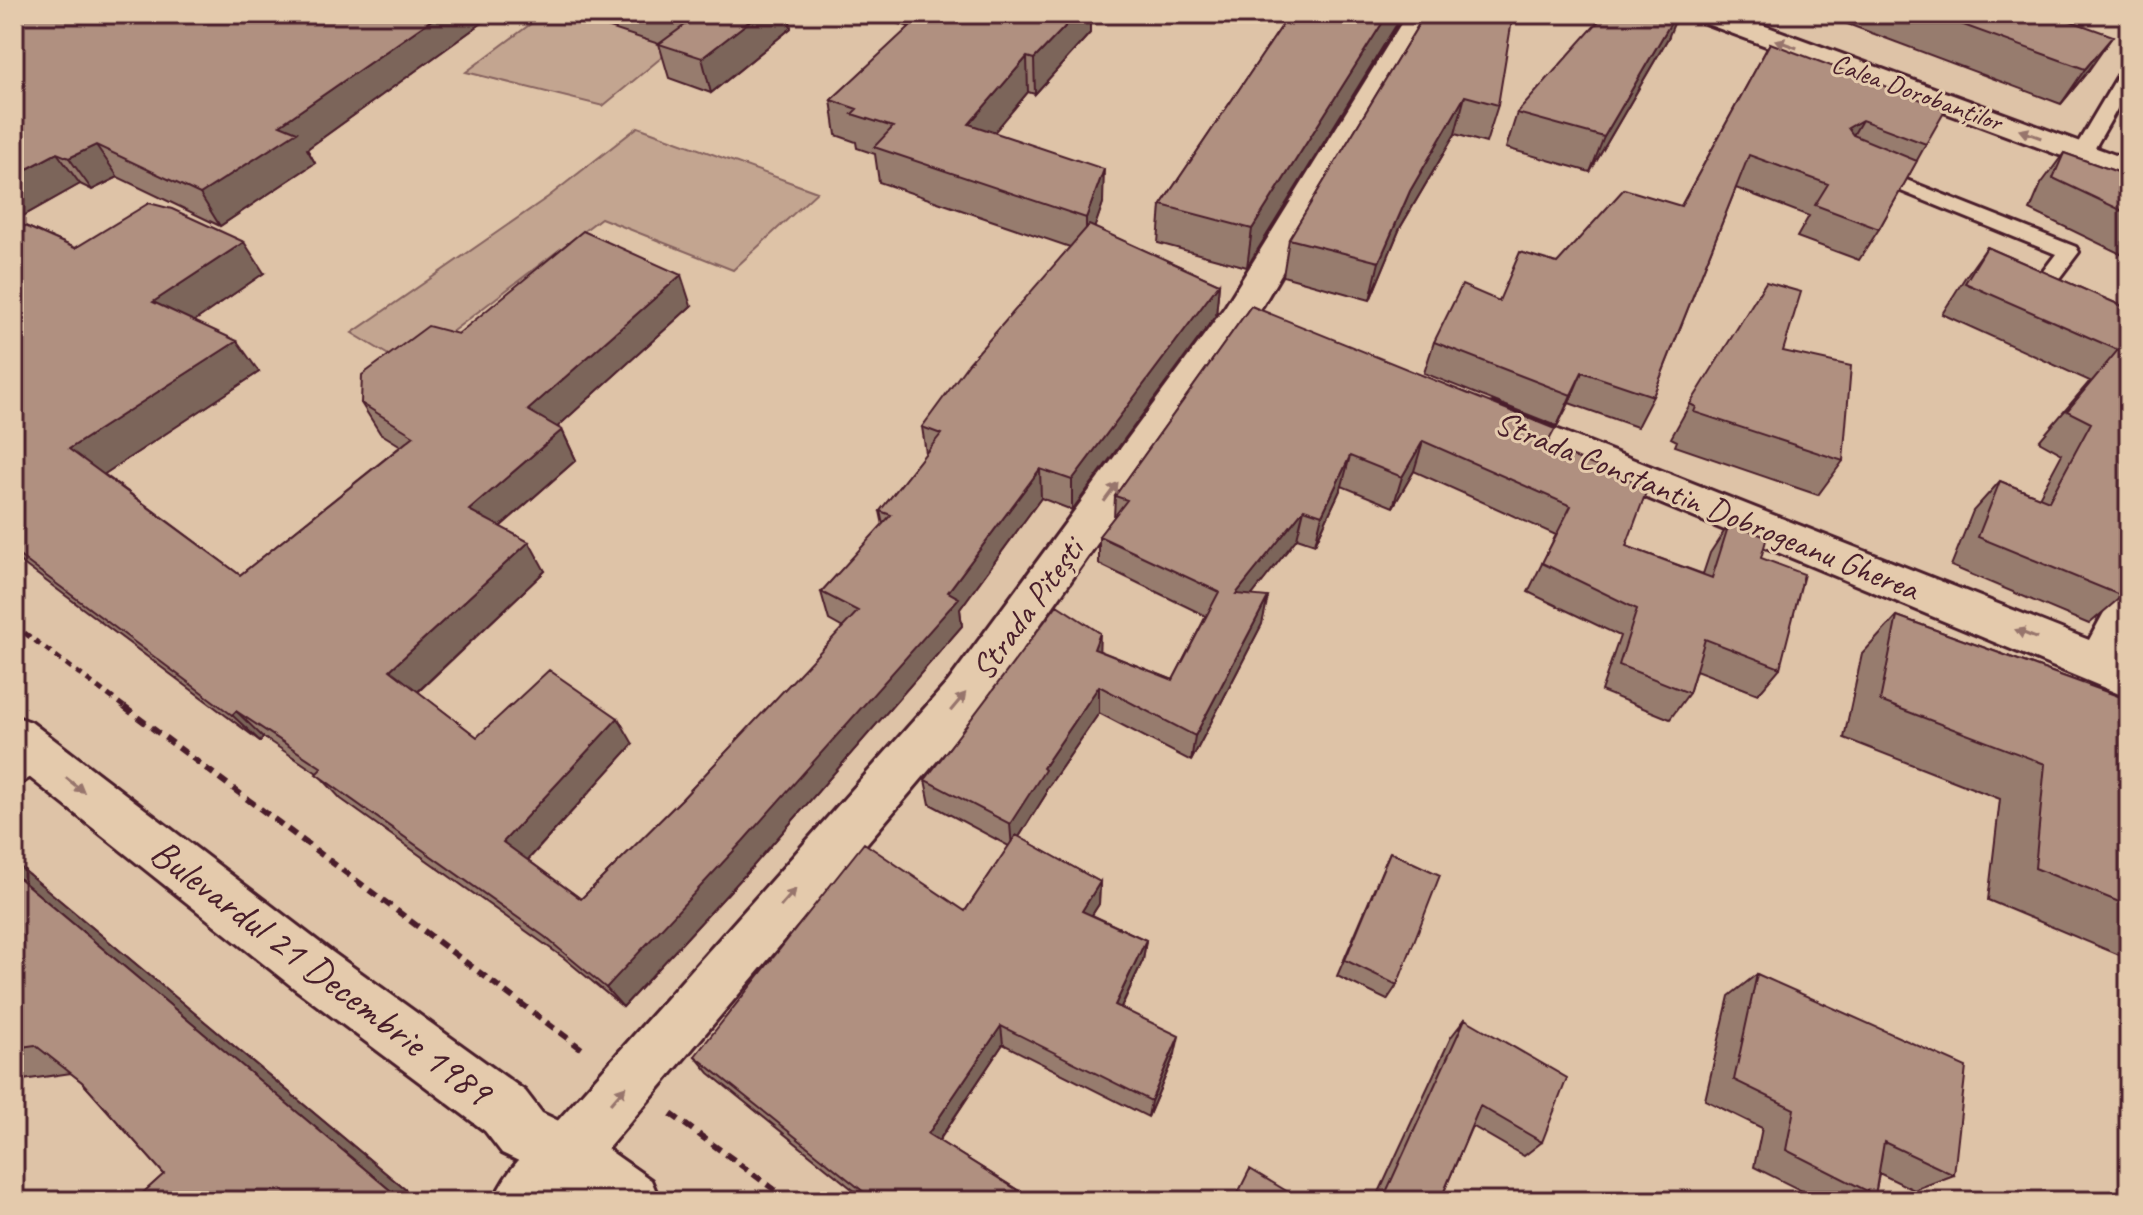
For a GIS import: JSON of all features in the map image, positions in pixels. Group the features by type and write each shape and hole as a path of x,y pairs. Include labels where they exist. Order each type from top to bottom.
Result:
{"street":[{"name":"Strada Pitești","path":"523,1201 964,696 1254,322 1421,14"},
{"name":"Calea Dorobanților","path":"1706,14 2129,171"},
{"name":"Strada Constantin Dobrogeanu Gherea","path":"1463,407 2114,672"},
{"path":"2114,672 2129,609"},
{"name":"Bulevardul 21 Decembrie 1989","path":"22,755 505,1111 522,1133 566,1154 630,1201"}],"lane":[{"path":"2082,153 2129,72"},
{"path":"1857,166 2069,252 2035,296 2062,308"}],"path":[{"path":"14,625 790,1201"}],"shaded area":[{"path":"544,14 714,14 603,106 466,72"},
{"path":"638,127 817,192 733,270 601,218 407,366 352,333 548,197"}],"building":[{"path":"14,14 440,14 280,125 297,132 200,194 96,145 69,158 57,153 14,176"},
{"path":"663,14 759,14 702,58 659,44 689,22"},
{"path":"923,14 1077,14 1034,59 1027,57 969,124 1104,169 1086,218 874,147 893,127 852,114 857,109 831,100"},
{"path":"1290,14 1388,14 1252,229 1161,205"},
{"path":"1425,14 1513,14 1498,105 1465,96 1410,191 1379,262 1289,239"},
{"path":"1605,14 1676,14 1604,137 1517,113"},
{"path":"1933,14 2051,14 2113,36 2085,69"},
{"path":"1770,43 1946,109 1926,144 1862,120 1848,128 1853,135 1917,161 1879,229 1815,205 1828,184 1749,155 1653,396 1582,372 1571,395 1434,342 1462,285 1499,301 1520,252 1557,263 1624,189 1681,206"},
{"path":"2064,153 2129,176 2129,214 2053,178"},
{"path":"149,203 172,209 244,242 153,302 237,341 69,449 240,575 414,436 361,403 362,375 428,326 458,334 583,231 681,275 528,410 562,430 469,510 529,542 390,670 477,737 549,670 618,718 503,842 581,899 683,798 858,611 821,592 891,515 880,511 941,434 922,427 969,363 1089,225 1219,284 1072,480 1040,469 948,592 959,598 743,841 606,988 545,937 316,774 322,768 236,711 232,715 14,552 14,221 75,248"},
{"path":"1987,247 2129,309 2129,584 2122,596 1978,537 2000,481 2049,501 2091,423 2067,411 2118,350 1965,283"},
{"path":"1766,282 1801,292 1783,351 1851,366 1843,461 1694,412 1696,407 1690,404"},
{"path":"1251,306 1555,429 1546,446 1648,487 1626,546 1712,578 1729,524 1767,537 1761,558 1804,574 1780,668 1705,639 1689,693 1619,665 1637,609 1542,563 1571,506 1423,441 1402,477 1350,456 1322,515 1304,509 1236,594 1268,597 1195,736 1099,686 1043,768 1045,770 1010,824 925,780 1057,605 1100,633 1094,649 1173,680 1219,592 1099,536 1127,500 1115,496"},
{"path":"1897,616 2129,700 2129,906 2035,868 2045,764 1880,701"},
{"path":"1016,835 1100,882 1082,911 1146,940 1115,1005 1179,1036 1151,1101 1001,1026 928,1134 1035,1201 875,1201 695,1056 864,843 965,911"},
{"path":"1390,852 1440,875 1397,985 1345,960"},
{"path":"14,874 403,1201 134,1201 164,1174 82,1082 35,1045 14,1048"},
{"path":"1757,974 1966,1067 1954,1175 1884,1142 1875,1195 1786,1150 1794,1109 1734,1080"},
{"path":"1465,1019 1567,1078 1542,1142 1480,1106 1440,1201 1382,1201"},
{"path":"1250,1169 1298,1198 1296,1201 1234,1201"}]}
